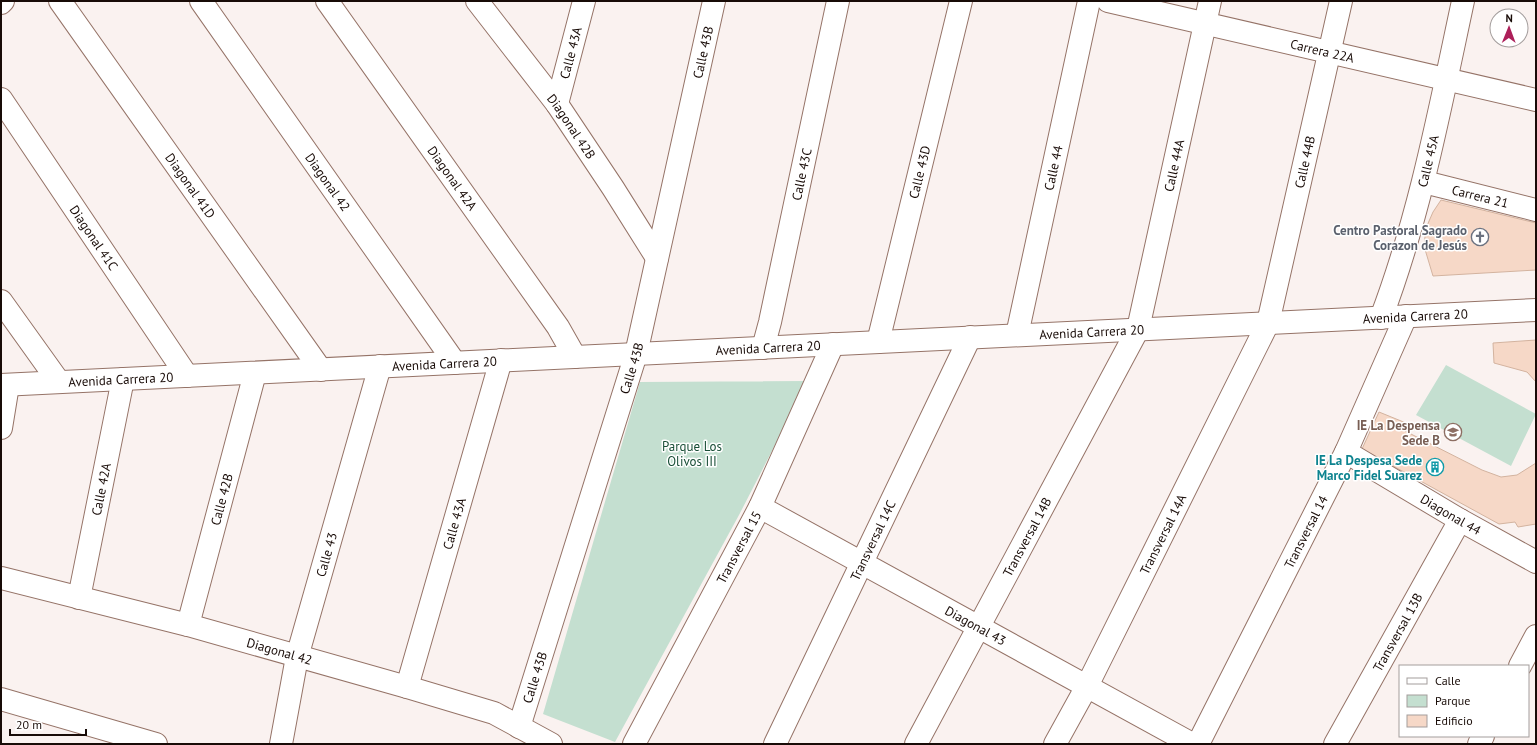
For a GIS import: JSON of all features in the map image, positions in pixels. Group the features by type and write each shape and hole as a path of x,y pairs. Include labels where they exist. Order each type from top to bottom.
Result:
{"street":[{"name":"Diagonal 41D","path":"60,1 321,370"},
{"name":"Diagonal 42","path":"201,1 455,363"},
{"name":"Diagonal 42A","path":"327,1 558,326 575,357"},
{"name":"Diagonal 42B","path":"477,1 556,104 613,188 657,258"},
{"name":"Calle 43A","path":"556,104 584,1"},
{"name":"Calle 43B","path":"519,727 636,354 714,1"},
{"name":"Calle 43C","path":"763,348 770,322 838,1"},
{"name":"Calle 43D","path":"878,342 961,1"},
{"name":"Calle 44","path":"1017,335 1089,1"},
{"name":"Carrera 22A","path":"1108,1 1536,100"},
{"name":"Calle 44A","path":"1138,330 1210,1"},
{"name":"Calle 44B","path":"1268,323 1341,1"},
{"name":"Calle 45A","path":"1381,318 1391,293 1424,182 1463,1"},
{"name":"Diagonal 41C","path":"1,99 187,376"},
{"name":"Carrera 21","path":"1424,182 1536,210"},
{"path":"1,300 59,382"},
{"name":"Avenida Carrera 20","path":"5,385 1536,310"},
{"name":"Transversal 14","path":"1198,744 1346,452 1406,316"},
{"name":"Transversal 14A","path":"1055,744 1087,686 1268,323"},
{"name":"Transversal 14B","path":"916,744 1138,330"},
{"name":"Transversal 14C","path":"776,744 970,338"},
{"name":"Transversal 15","path":"634,744 760,506 833,344"},
{"name":"Calle 43A","path":"407,687 501,360"},
{"name":"Calle 43","path":"281,744 297,657 380,366"},
{"name":"Calle 42B","path":"188,625 255,373"},
{"name":"Calle 42A","path":"79,598 123,379"},
{"path":"1,428 5,385"},
{"name":"Diagonal 44","path":"1346,452 1460,520 1536,562"},
{"name":"Diagonal 43","path":"760,506 1192,744"},
{"name":"Transversal 13B","path":"1335,744 1460,520"},
{"name":"Diagonal 42","path":"1,578 188,625 494,713 551,744"},
{"path":"1521,665 1536,636"},
{"path":"1,699 110,738 156,744"}],"green space":[{"path":"1446,365 1536,414 1511,466 1416,415"},
{"name":"Parque Los Olivos III","path":"808,381 739,515 615,742 543,714 640,382"}],"building":[{"name":"Centro Pastoral Sagrado Corazon de Jesús","path":"1441,200 1536,223 1536,270 1433,276 1424,246 1426,228 1433,212"},
{"path":"1536,340 1536,382 1527,372 1494,363 1493,343"},
{"name":"IE La Despesa Sede Marco Fidel Suarez","path":"1379,412 1406,423 1405,431 1482,470 1501,477 1517,475 1536,463 1536,524 1518,527 1515,522 1499,524 1362,449"}],"place":[{"name":"Centro Pastoral Sagrado Corazon de Jesús","path":"1480,237"},
{"name":"IE La Despensa Sede B","path":"1453,432"},
{"name":"IE La Despesa Sede Marco Fidel Suarez","path":"1435,467"}]}
